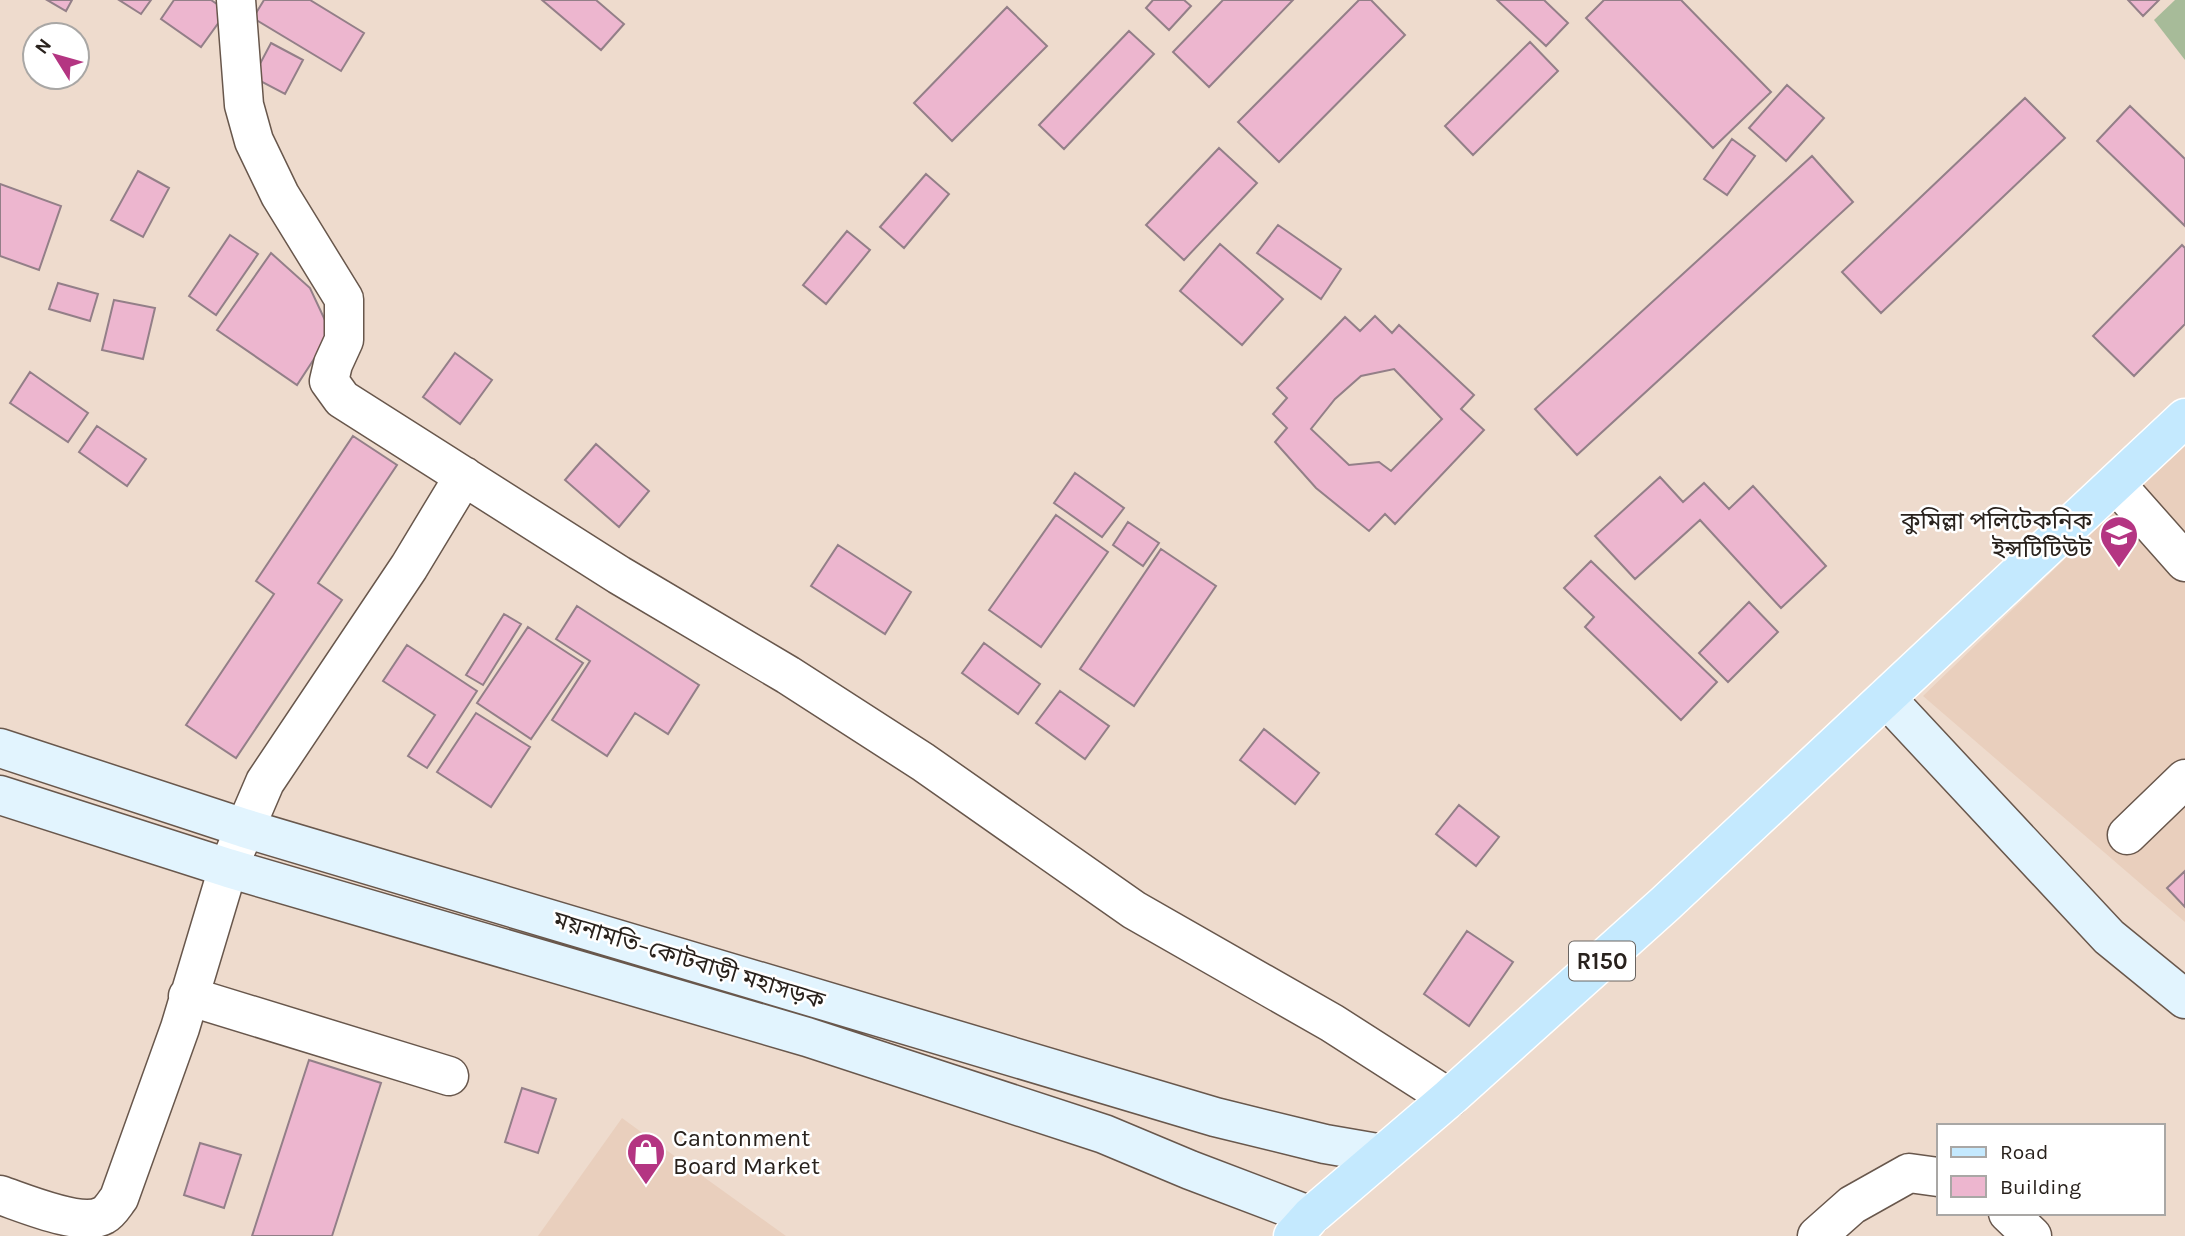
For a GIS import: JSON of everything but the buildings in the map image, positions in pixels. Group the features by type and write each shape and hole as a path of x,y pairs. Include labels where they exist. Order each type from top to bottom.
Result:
{"main road":[{"name":"R150","path":"1302,1226 1665,904 2185,418"},
{"path":"1886,698 2109,937 2185,999"},
{"name":"ময়নামতি–কোটবাড়ী মহাসড়ক","path":"0,748 244,828 1215,1117 1325,1144 1383,1154"},
{"name":"ময়নামতি–কোটবাড়ী মহাসড়ক","path":"0,795 228,868 807,1037 1104,1134 1202,1175 1302,1226"}],"street":[{"path":"236,0 244,105 254,141 280,195 344,299 344,340 329,381 342,399 619,575 788,676 923,762 1134,910 1332,1023 1449,1098"},
{"path":"0,1195 88,1220 105,1215 119,1198 180,1028 228,868 265,782 409,567 464,475"},
{"path":"2116,484 2185,562"},
{"path":"2127,835 2185,779"},
{"path":"188,996 449,1076"},
{"path":"1817,1236 1852,1205 1909,1173 1937,1177"},
{"path":"2010,1215 2032,1236"}],"shaded area":[{"name":"কুমিল্লা পলিটেকনিক ইন্সটিটিউট","path":"2185,443 2185,922 1923,696"},
{"name":"Cantonment Board Market","path":"622,1118 648,1137 786,1236 538,1236"}],"green space":[{"path":"2175,0 2185,0 2185,60 2154,20"}],"place":[{"name":"কুমিল্লা পলিটেকনিক ইন্সটিটিউট","path":"2119,569"},
{"name":"Cantonment Board Market","path":"646,1186"}]}
